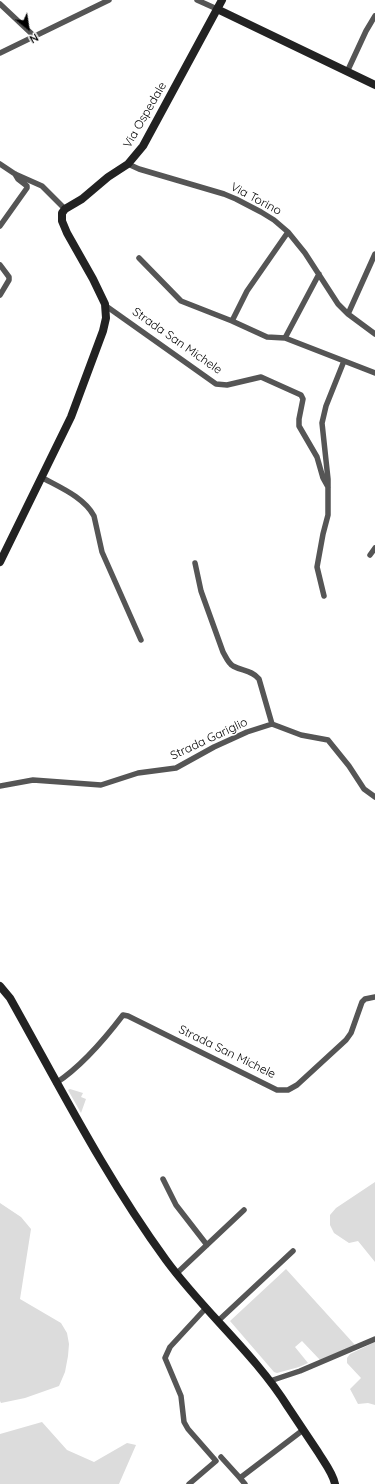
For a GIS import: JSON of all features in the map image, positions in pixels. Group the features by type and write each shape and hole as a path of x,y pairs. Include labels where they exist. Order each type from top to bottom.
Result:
{"street":[{"path":"0,53 108,0"},
{"path":"198,0 375,85"},
{"name":"Via Ospedale","path":"65,209 82,199 108,177 128,164 143,146 222,0"},
{"path":"0,4 34,36"},
{"path":"347,72 366,31 375,16"},
{"path":"0,164 15,174 42,186 65,209"},
{"name":"Via Torino","path":"128,164 139,169 236,199 274,220 288,232 319,274 338,304 348,314 375,334"},
{"path":"0,226 27,188 27,186 18,179 15,174"},
{"name":"Strada San Michele","path":"65,209 62,215 62,221 106,306 216,384 228,385 261,377 301,395 303,399 299,426 317,457 323,478 328,487"},
{"path":"232,321 247,291 288,232"},
{"path":"348,314 375,254"},
{"path":"139,258 181,301 232,321 267,337 285,338 375,373"},
{"path":"0,265 9,277 9,280 0,295"},
{"path":"285,338 319,274"},
{"path":"0,562 75,409 104,327 106,306"},
{"path":"324,596 317,567 328,515 328,487 322,423 326,406 344,361"},
{"path":"41,477 68,492 84,503 92,511 102,552 141,640"},
{"path":"370,555 375,548"},
{"path":"195,563 201,591 223,652 228,662 233,666 255,674 259,679 272,724 301,735 328,740 349,766 364,789 375,797"},
{"name":"Strada Gariglio","path":"0,786 33,780 101,785 138,773 176,768 214,747 240,735 272,724"},
{"path":"0,986 10,998 108,1174 150,1238 176,1274 249,1355 270,1381 329,1470 335,1483"},
{"name":"Strada San Michele","path":"56,1083 67,1076 110,1033 123,1015 128,1016 277,1090 288,1090 297,1085 346,1040 351,1033 362,1002 365,999 375,997"},
{"path":"163,1179 176,1205 207,1245"},
{"path":"176,1274 244,1210"},
{"path":"218,1322 293,1251"},
{"path":"189,1484 216,1461 188,1430 184,1422 180,1396 165,1358 170,1347 206,1308"},
{"path":"270,1381 341,1354 375,1339"},
{"path":"240,1478 303,1430"},
{"path":"221,1457 245,1484"}],"shaded area":[{"path":"70,1089 83,1093 81,1097 86,1099 81,1113 68,1090"},
{"path":"375,1182 375,1262 358,1241 349,1243 334,1233 330,1225 330,1215 336,1208"},
{"path":"0,1203 21,1217 31,1229 20,1299 61,1323 67,1333 69,1344 65,1372 59,1386 25,1398 1,1403 0,1401"},
{"path":"286,1269 355,1345 320,1360 302,1341 295,1347 308,1363 277,1373 274,1372 230,1321"},
{"path":"375,1342 375,1405 368,1403 358,1404 350,1389 361,1378 347,1363 347,1358 350,1354"},
{"path":"42,1422 67,1450 94,1462 127,1443 136,1445 119,1484 0,1484 0,1434"}]}
